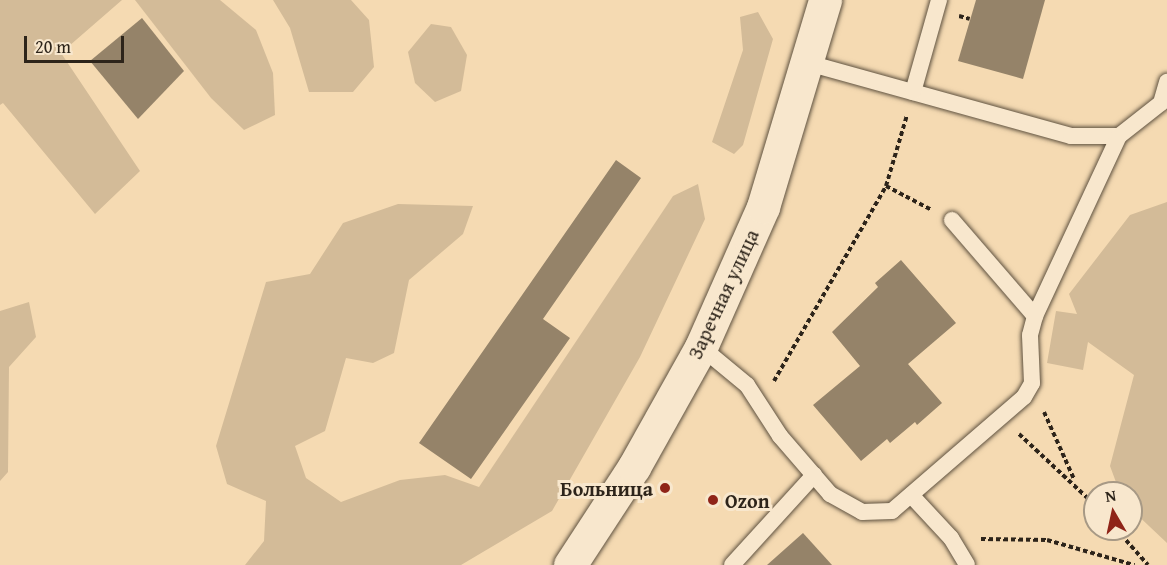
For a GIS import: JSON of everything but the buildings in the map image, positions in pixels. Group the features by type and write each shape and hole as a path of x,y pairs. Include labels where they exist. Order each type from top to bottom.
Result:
{"main road":[{"name":"Заречная улица","path":"570,565 634,467 700,347 763,207 825,0"}],"lane":[{"path":"913,92 939,0"},
{"path":"808,63 1071,136 1119,136"},
{"path":"700,347 747,385 780,436 830,494 862,512 892,510 1024,397 1032,383 1030,335 1035,316 1119,136 1161,103 1167,82"},
{"path":"952,220 1035,316"},
{"path":"732,565 814,475"},
{"path":"911,495 951,538 967,565"}],"path":[{"path":"760,405 886,186 913,92"},
{"path":"886,186 952,220"},
{"path":"1032,383 1075,482"},
{"path":"1000,417 1083,491"},
{"path":"951,538 1047,540 1134,565"},
{"path":"1127,541 1148,565"}],"shaded area":[{"path":"0,0 122,0 61,53 140,171 95,214 3,103 0,105"},
{"path":"135,0 220,0 256,30 273,73 275,115 244,130 211,98"},
{"path":"273,0 351,0 369,20 374,67 353,92 309,92 290,28"},
{"path":"758,12 773,39 743,145 734,154 712,142 743,50 740,17"},
{"path":"431,24 451,27 467,55 461,91 435,102 415,83 408,52"},
{"path":"698,184 705,219 640,357 552,511 461,565 245,565 264,541 266,501 227,484 216,446 266,282 310,274 343,223 398,204 473,206 463,234 409,280 394,353 373,363 346,358 325,431 295,446 306,478 341,502 400,480 445,475 479,487 673,196"},
{"path":"1167,202 1167,543 1143,520 1143,481 1116,481 1110,466 1134,375 1088,342 1083,370 1047,363 1056,311 1077,314 1069,294 1130,215"},
{"path":"29,302 36,337 9,367 8,472 0,481 0,311"}],"place":[{"name":"Больница","path":"665,488"},
{"name":"Ozon","path":"713,500"}]}
